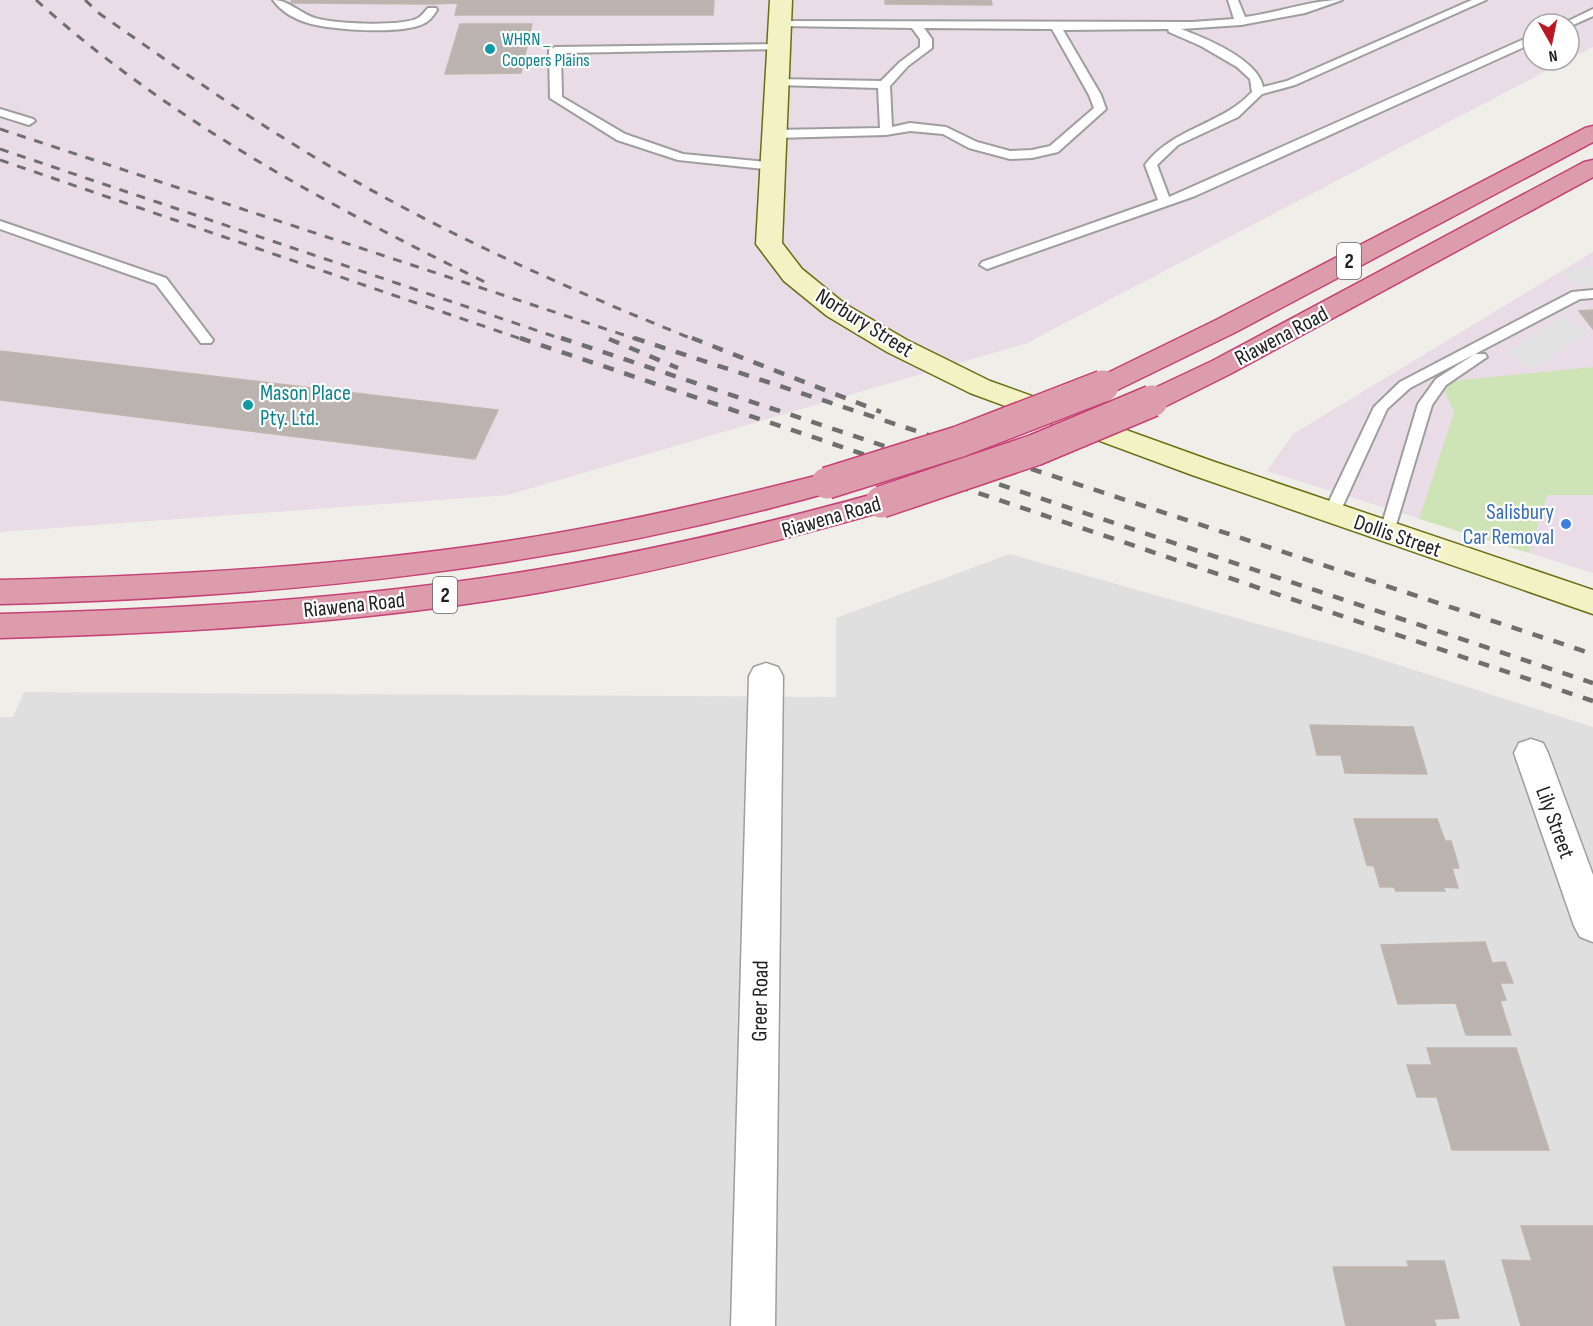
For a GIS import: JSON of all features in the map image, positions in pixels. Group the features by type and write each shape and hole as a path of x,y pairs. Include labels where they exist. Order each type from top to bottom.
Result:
{"highway":[{"name":"Riawena Road","path":"0,592 202,584 413,565 626,532 827,483 958,442 1104,386 1226,326 1593,134"},
{"name":"Riawena Road","path":"0,626 94,624 208,617 432,597 605,569 714,547 881,502 1035,450 1152,401 1242,356 1593,167"}],"street":[{"name":"Norbury Street","path":"780,24 769,243 793,274 836,310 897,346 980,387 1202,468"},
{"name":"Dollis Street","path":"1202,468 1593,602"},
{"name":"Greer Road","path":"753,1326 766,676"},
{"name":"Lily Street","path":"1531,753 1593,926"}],"lane":[{"path":"278,0 286,9 312,21 356,26 401,25 423,20 432,10"},
{"path":"1233,0 1241,22"},
{"path":"773,166 682,157 621,137 556,98 555,50 780,24 1221,25 1272,17 1337,0"},
{"path":"1165,203 1151,165 1158,154 1175,142 1213,126 1248,106 1258,92 1292,83 1481,0"},
{"path":"886,131 884,85 904,64 926,48 926,39 915,25"},
{"path":"775,134 886,131 910,127 946,131 973,145 1010,154 1032,154 1054,149 1100,109 1095,95 1056,26"},
{"path":"1159,26 1185,34 1234,60 1255,77 1258,92"},
{"path":"987,265 1191,194 1521,44"},
{"path":"777,82 884,85"},
{"path":"0,112 29,121"},
{"path":"0,225 161,281 206,340"},
{"path":"1332,512 1381,407 1406,385 1577,295 1593,294"},
{"path":"1388,531 1425,404 1441,382 1577,295"}],"shaded area":[{"path":"0,0 1593,0 1593,47 1581,53 1581,12 1521,12 1521,72 1544,72 1027,343 508,495 0,532"},
{"path":"1593,252 1593,573 1267,471 1293,434"},
{"path":"1593,267 1593,286 1576,287 1562,270"},
{"path":"1562,316 1589,332 1533,369 1506,353"},
{"path":"1010,554 1361,653 1593,727 1593,1326 0,1326 0,717 13,717 24,692 836,697 836,618"}],"green space":[{"path":"1593,367 1593,495 1547,495 1529,553 1419,519 1454,413 1441,382"}],"building":[{"path":"292,0 435,0 434,4 291,3"},
{"path":"435,0 714,0 713,15 455,15 458,3 434,4"},
{"path":"885,0 991,0 992,5 885,4"},
{"name":"WHRN _ Coopers Plains","path":"460,24 532,24 521,73 445,74"},
{"path":"1593,310 1593,329 1579,311"},
{"name":"Mason Place Pty. Ltd.","path":"0,351 498,410 475,459 0,400"},
{"path":"1310,725 1413,727 1427,774 1345,773 1341,755 1317,755"},
{"path":"1354,819 1437,819 1445,841 1451,841 1459,868 1452,868 1458,888 1443,887 1445,891 1396,891 1394,887 1380,887 1374,866 1367,865"},
{"path":"1485,942 1492,963 1505,962 1513,983 1500,983 1506,1000 1500,1001 1511,1035 1466,1035 1456,1003 1398,1004 1381,945"},
{"path":"1427,1048 1516,1048 1549,1150 1452,1150 1437,1097 1417,1097 1407,1065 1432,1065"},
{"path":"1521,1226 1593,1226 1593,1326 1521,1326 1502,1260 1532,1261"},
{"path":"1407,1261 1444,1261 1459,1318 1434,1319 1436,1326 1346,1326 1333,1267 1409,1267"}],"railway":[{"path":"36,0 140,84 252,158 369,224 489,284"},
{"path":"85,0 100,14 243,112 375,192 510,260 695,340"},
{"path":"0,129 639,340"},
{"path":"0,149 565,340"},
{"path":"0,160 524,340"},
{"path":"520,338 1593,701"},
{"path":"561,338 1593,683"},
{"path":"634,338 1593,654"},
{"path":"692,338 881,412"},
{"path":"609,339 678,368"}],"place":[{"name":"WHRN _ Coopers Plains","path":"490,49"},
{"name":"Mason Place Pty. Ltd.","path":"248,405"},
{"name":"Salisbury Car Removal","path":"1566,524"}]}
